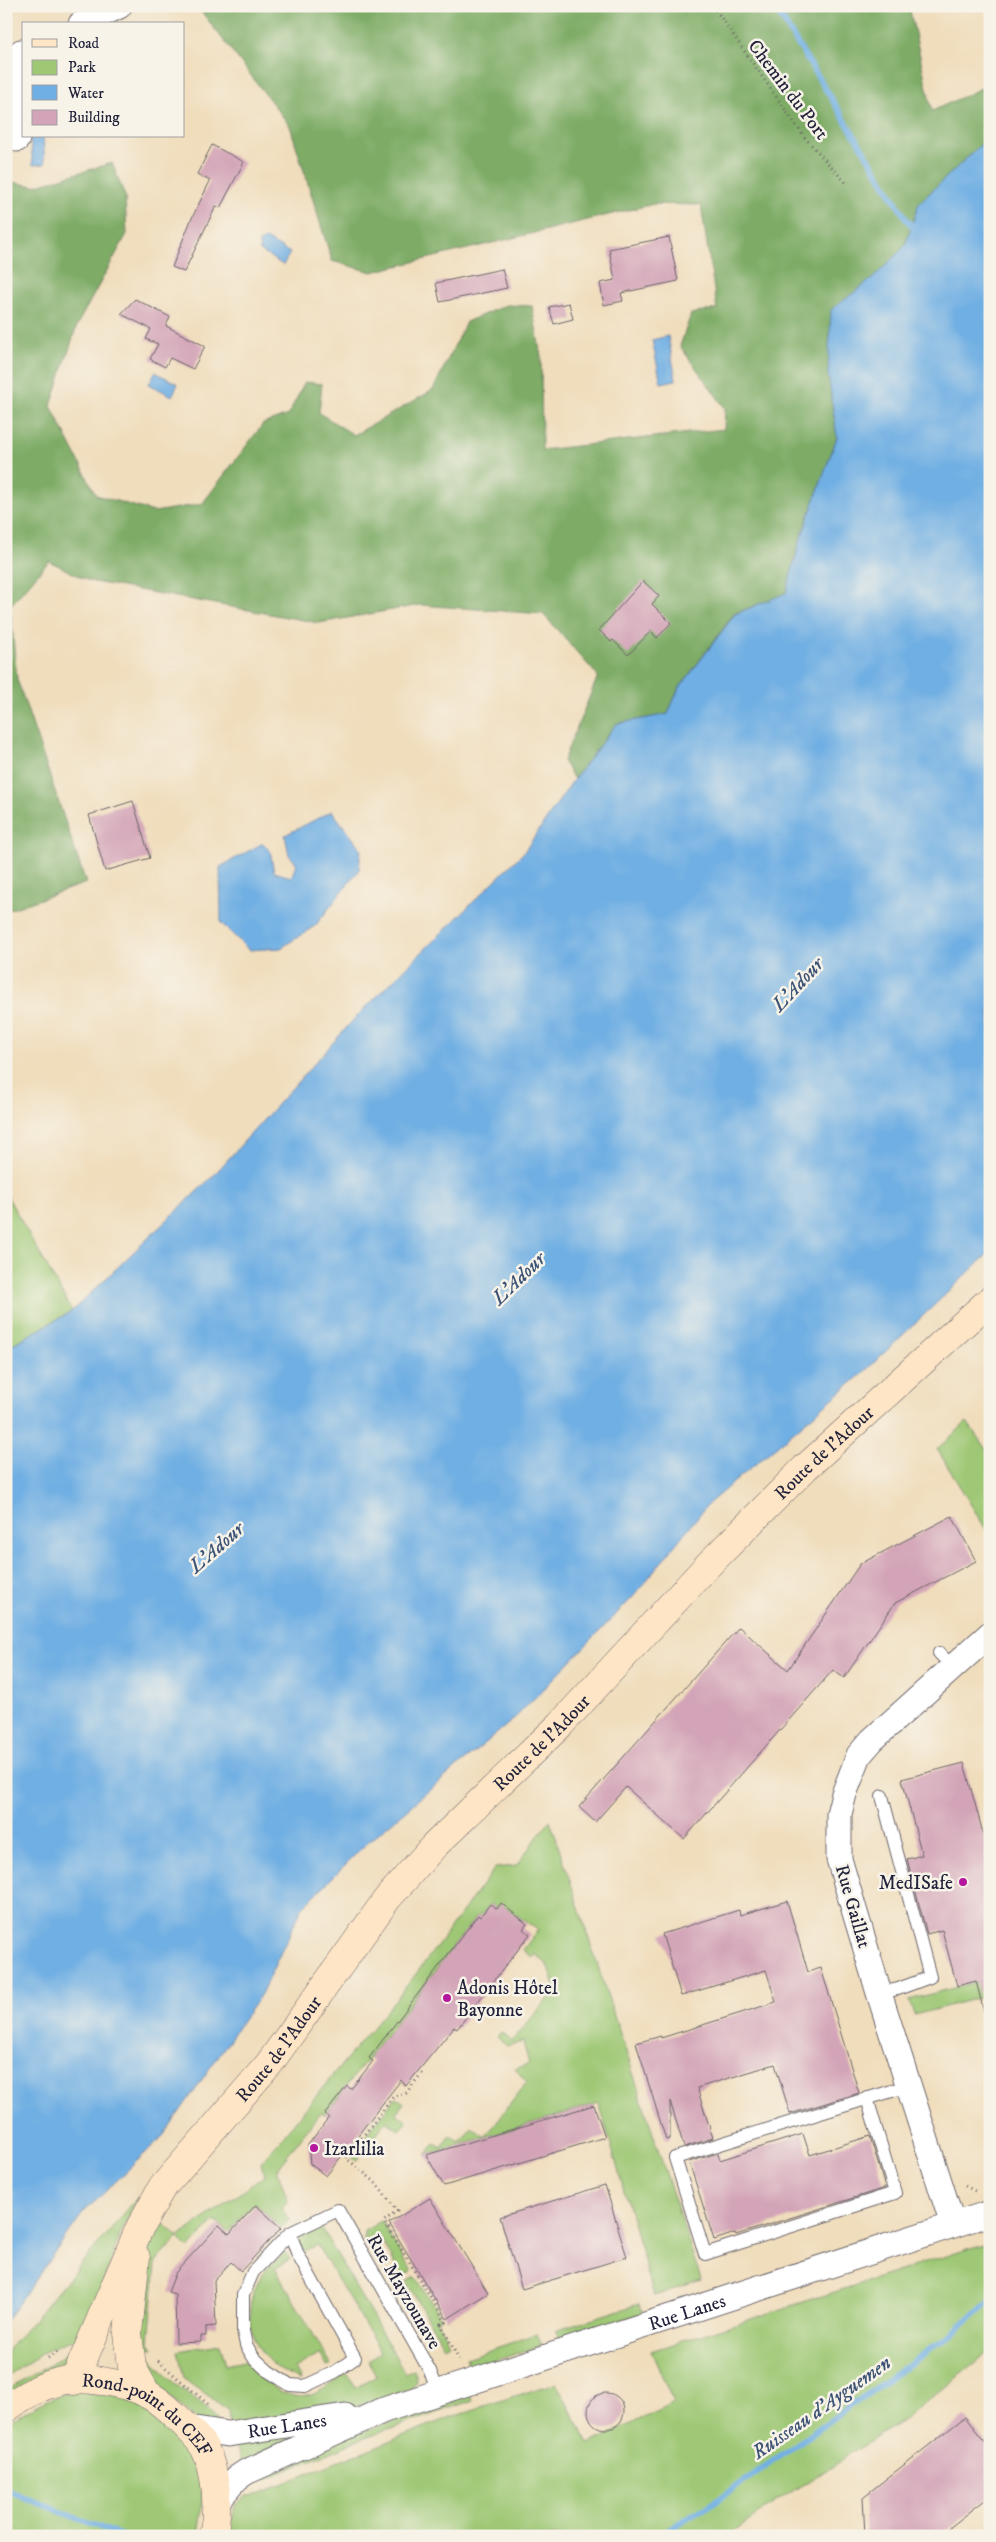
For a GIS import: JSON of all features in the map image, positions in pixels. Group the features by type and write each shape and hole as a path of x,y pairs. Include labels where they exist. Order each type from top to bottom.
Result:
{"main road":[{"name":"Route de l'Adour","path":"74,2381 140,2227 161,2189 269,2064 387,1899 434,1846 560,1725 709,1564 805,1468 990,1300"},
{"name":"Route de l'Adour","path":"140,2227 128,2333 132,2367 147,2394"},
{"name":"Rond-point du CEF","path":"6,2408 22,2396 62,2381 106,2382 147,2394 189,2428 204,2448 212,2469 217,2501 212,2536"}],"street":[{"path":"85,22 119,6"},
{"path":"17,50 17,139"},
{"name":"Rue Gaillat","path":"953,2225 879,1993 839,1859 839,1814 844,1794 859,1755 946,1660 990,1634"},
{"name":"Rue Lanes","path":"217,2501 236,2478 246,2472 384,2410 990,2212"},
{"name":"Rue Lanes","path":"189,2428 228,2434 384,2410"}],"lane":[{"path":"879,1993 898,1989 930,1977 882,1796"},
{"path":"867,2098 895,2193 705,2254 675,2158 867,2098 908,2086"},
{"name":"Rue Mayzounave","path":"290,2233 338,2210 430,2371 438,2392"},
{"path":"290,2233 298,2255 355,2358 335,2372 305,2386 290,2385 268,2371 254,2358 246,2345 242,2332 243,2295 253,2272 290,2233"}],"path":[{"name":"Chemin du Port","path":"713,6 805,138 848,185"},
{"path":"422,2073 406,2093 394,2096 346,2158 374,2181 397,2211 384,2221 446,2322 441,2324 471,2381"},
{"path":"155,2358 212,2409"}],"green space":[{"path":"197,6 909,6 932,111 990,84 990,136 919,203 905,246 873,278 828,373 837,437 799,544 786,594 734,614 678,690 668,714 616,724 574,779 563,761 598,676 543,614 420,605 319,623 89,581 49,561 10,606 17,679 86,883 6,911 6,181 34,186 112,163 125,196 127,234 77,325 51,406 96,495 154,512 202,504 263,424 288,415 305,382 322,384 319,413 354,435 433,390 466,322 506,305 532,306 541,356 542,450 724,429 725,408 680,346 691,314 717,309 701,205 654,204 372,272 332,261 290,126"},
{"path":"6,1194 72,1311 6,1348"},
{"path":"967,1422 990,1455 990,1536 937,1449"},
{"path":"550,1820 701,2280 654,2296 599,2103 426,2155 435,2143 442,2147 451,2135 460,2142 472,2127 485,2137 527,2082 515,2069 529,2064 523,2042 507,2046 497,2037 501,2032 512,2041 556,1989 546,1963 535,1954 533,1958 523,1950 538,1930 501,1904 497,1909 490,1904 480,1917 477,1916 325,2114 321,2112 277,2169 288,2202 282,2207 289,2220 281,2228 254,2203 229,2232 215,2221 189,2249 178,2237 264,2176 261,2163 413,1978 495,1868 516,1866"},
{"path":"990,1978 990,1995 914,2015 909,2000"},
{"path":"396,2097 404,2103 396,2113 407,2121 399,2130 386,2121 356,2161 350,2156"},
{"path":"138,2197 120,2235 84,2339 73,2340 53,2347 6,2377 6,2352"},
{"path":"158,2219 178,2237 156,2263 149,2342 153,2348 139,2347 147,2255"},
{"path":"381,2221 412,2272 403,2277 378,2234 364,2241 364,2231"},
{"path":"319,2224 405,2373 414,2369 416,2381 411,2389 352,2407 230,2426 228,2410 184,2378 178,2351 220,2344 226,2365 245,2361 258,2375 275,2388 294,2396 314,2394 347,2373 355,2388 377,2376 368,2361 381,2352 317,2245 303,2252 296,2236"},
{"path":"990,2242 990,2351 905,2419 757,2514 728,2536 229,2536 235,2506 245,2496 251,2496 453,2416 556,2383 589,2444 674,2403 651,2351"},
{"path":"284,2252 290,2259 275,2268 331,2365 327,2366 320,2354 295,2369 301,2380 287,2374 264,2355 251,2329 251,2299 259,2279"},
{"path":"416,2277 441,2318 437,2321 449,2343 444,2346 406,2282"},
{"path":"639,2304 643,2313 560,2339 555,2330"},
{"path":"537,2334 542,2345 471,2369 466,2358"},
{"path":"72,2351 66,2365 6,2396 6,2391"},
{"path":"148,2354 172,2381 212,2413 219,2427 198,2421 155,2384 140,2357"},
{"path":"74,2391 108,2394 127,2399 142,2406 168,2426 188,2453 200,2485 202,2505 198,2536 6,2536 6,2425 38,2404"},
{"path":"470,2395 473,2400 359,2440 254,2484 250,2478 357,2434"},
{"path":"316,2430 242,2464 234,2440"}],"water":[{"name":"L'Adour","path":"990,136 990,1252 863,1373 708,1504 634,1596 514,1719 369,1841 302,1908 261,1994 163,2136 83,2213 6,2321 6,1348 72,1311 213,1176 357,1016 524,852 574,779 616,724 668,714 678,690 735,614 786,593 799,544 837,437 828,373 831,310 873,278 905,246 919,203"},
{"path":"30,138 43,138 45,164 33,165"},
{"path":"266,239 290,253 283,265 260,251 259,242"},
{"path":"668,336 676,380 661,383 652,340"},
{"path":"155,372 178,384 172,396 149,384"},
{"path":"332,811 361,849 359,870 315,926 281,948 249,950 221,923 220,867 263,843 270,851 274,872 291,877 297,864 289,855 285,835"}],"building":[{"path":"212,145 244,162 220,208 216,206 184,272 172,267 191,220 210,181 197,174"},
{"path":"669,237 678,281 621,293 623,301 604,305 600,283 615,280 609,249"},
{"path":"502,269 507,288 440,302 436,283"},
{"path":"135,299 170,317 166,326 205,346 193,369 170,358 165,367 150,359 158,344 146,339 151,329 121,314"},
{"path":"569,303 573,319 554,324 549,307"},
{"path":"643,581 659,596 652,604 671,623 657,638 651,631 628,655 613,640 611,642 599,630"},
{"path":"133,801 150,858 105,871 89,815"},
{"path":"952,1516 976,1561 895,1603 844,1678 833,1670 684,1839 626,1787 595,1822 579,1807 739,1627 788,1670 860,1564"},
{"path":"964,1763 990,1859 990,2011 984,2012 976,1981 957,1986 942,1930 927,1934 907,1859 922,1855 902,1779"},
{"path":"787,1901 808,1972 821,1968 859,2093 790,2114 775,2064 697,2088 713,2138 684,2147 670,2101 670,2139 666,2140 636,2043 661,2036 661,2038 776,2002 766,1970 681,1996 662,1934 739,1910 740,1915"},
{"name":"Adonis Hôtel Bayonne","path":"501,1903 527,1924 523,1929 530,1934 457,2029 454,2027 406,2086 401,2080 326,2176 310,2164 308,2145 329,2117 325,2114 347,2086 351,2089 373,2061 369,2058 478,1915 480,1917 490,1904 497,1909"},
{"path":"594,2105 605,2137 444,2186 426,2155"},
{"path":"803,2134 810,2155 870,2136 885,2188 736,2235 735,2233 714,2240 689,2162 718,2153 720,2160"},
{"path":"605,2185 627,2257 522,2289 500,2217"},
{"path":"430,2198 488,2293 447,2319 389,2223"},
{"path":"256,2205 281,2228 241,2271 231,2262 214,2280 216,2326 206,2327 206,2336 201,2336 201,2342 176,2343 175,2294 168,2292 176,2272 219,2225 229,2234"},
{"path":"606,2393 618,2399 624,2411 618,2423 606,2429 594,2423 588,2411 594,2399"},
{"path":"965,2417 990,2448 990,2496 939,2536 865,2536 863,2497"}],"waterway":[{"path":"774,6 907,220 916,231"},
{"name":"Ruisseau d'Ayguemen","path":"634,2536 666,2531 732,2490 948,2337 990,2301"},
{"path":"6,2490 122,2536"}],"place":[{"name":"MedISafe","path":"963,1882"},
{"name":"Adonis Hôtel Bayonne","path":"447,1998"},
{"name":"Izarlilia","path":"314,2148"}]}
